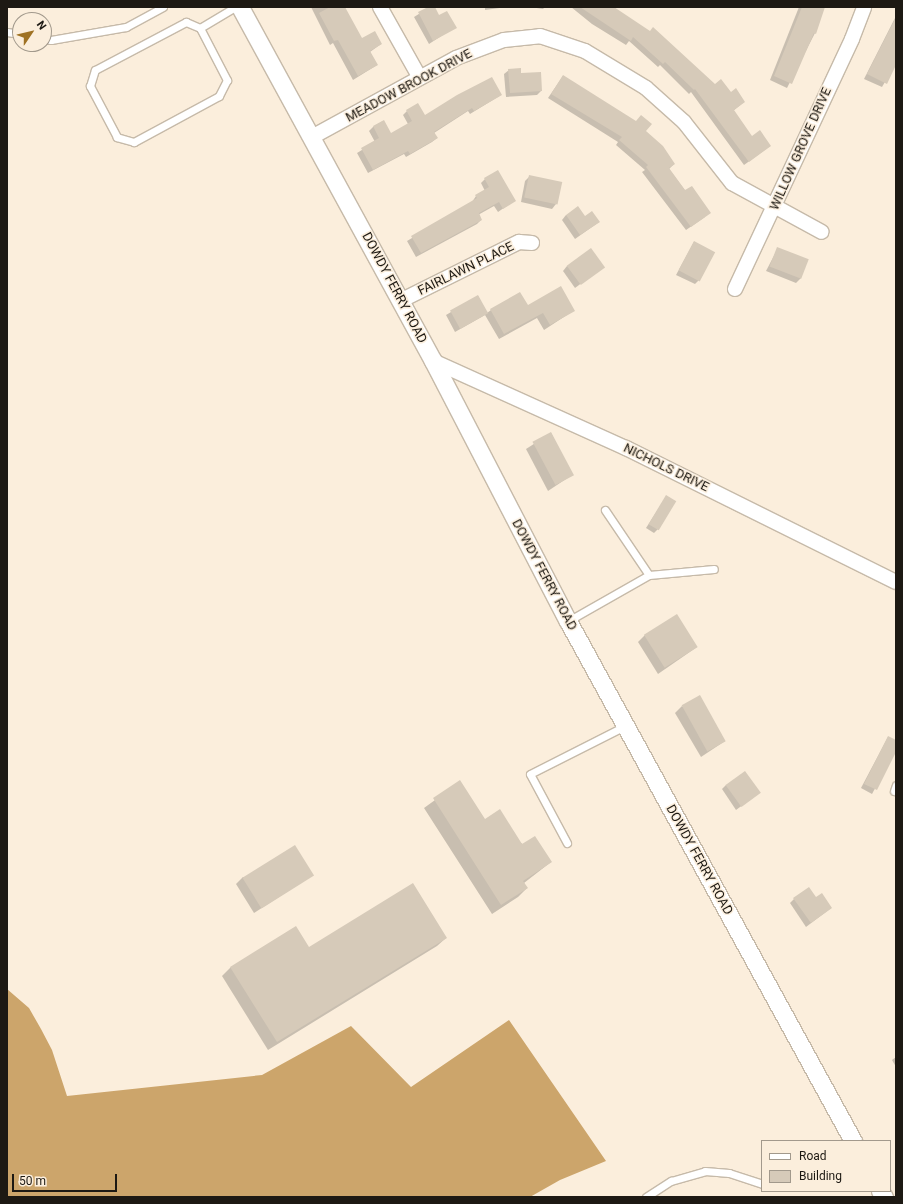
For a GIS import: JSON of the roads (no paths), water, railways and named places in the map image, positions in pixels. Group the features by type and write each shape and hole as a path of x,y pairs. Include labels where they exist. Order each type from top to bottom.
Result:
{"street":[{"name":"DOWDY FERRY ROAD","path":"240,7 433,361 568,621 852,1140"},
{"path":"380,7 420,78"},
{"name":"WILLOW GROVE DRIVE","path":"735,289 775,207 852,39 864,7"},
{"name":"MEADOW BROOK DRIVE","path":"312,137 456,58 504,40 540,36 559,40 586,51 646,88 684,122 732,183 822,232"},
{"name":"FAIRLAWN PLACE","path":"400,301 519,242 532,242"},
{"name":"NICHOLS DRIVE","path":"433,361 626,448 896,582"}],"lane":[{"path":"52,40 126,27 163,7"},
{"path":"200,28 235,7"},
{"path":"186,22 200,28 227,80 219,96 134,142 117,137 90,86 95,70 186,22"},
{"path":"605,510 649,575"},
{"path":"568,621 649,575 714,569"},
{"path":"567,843 530,774 625,726"},
{"path":"646,1197 671,1181 705,1171 729,1173 761,1184"}]}
